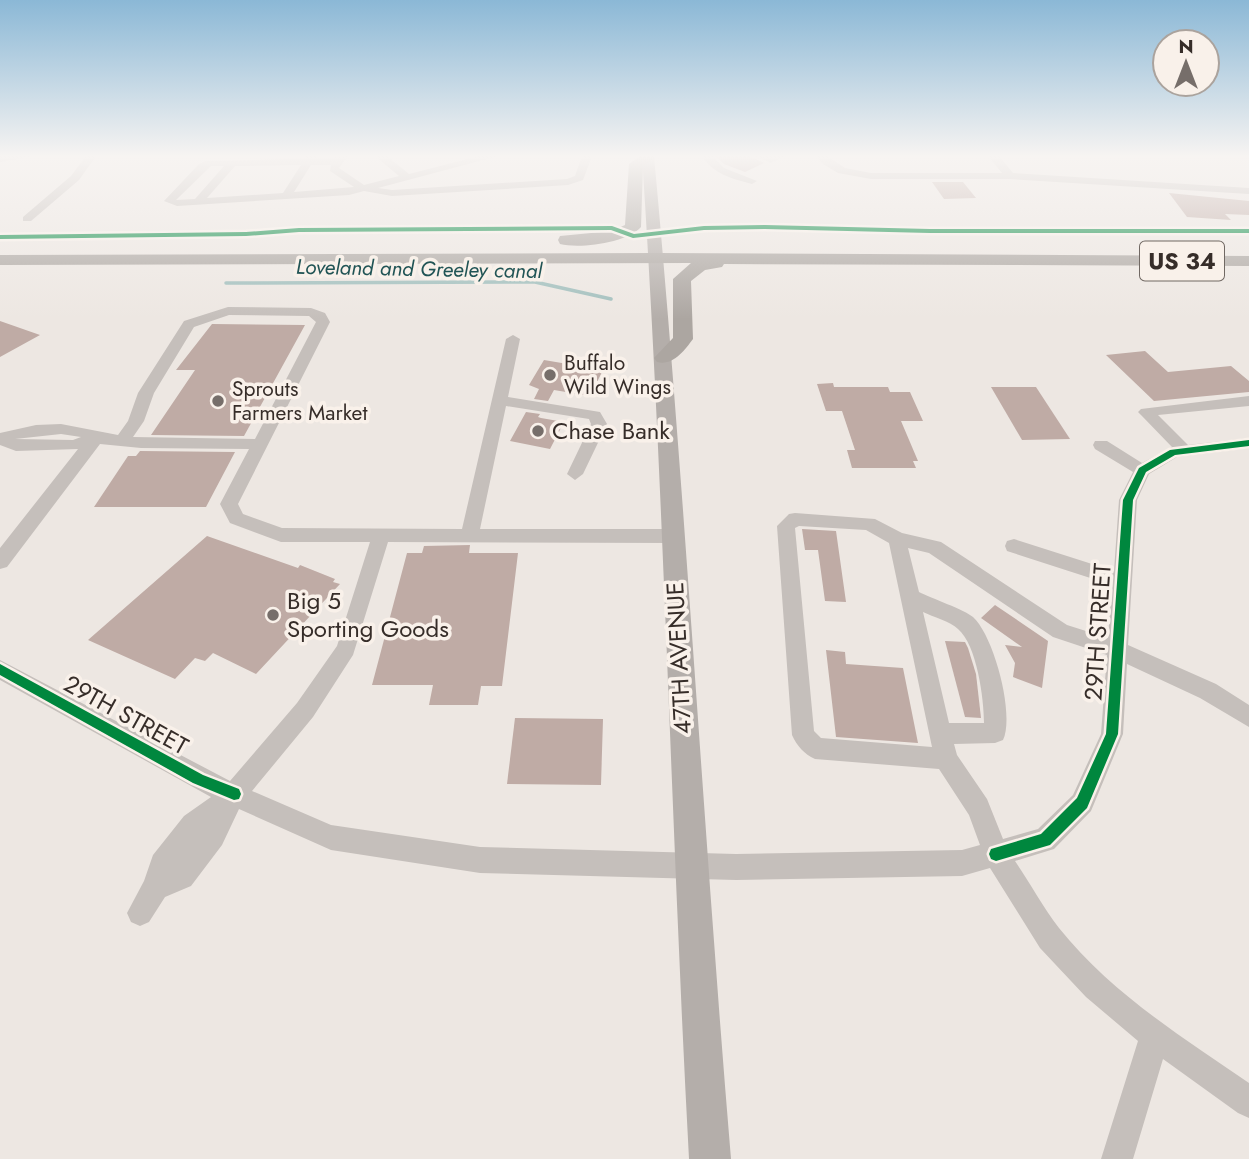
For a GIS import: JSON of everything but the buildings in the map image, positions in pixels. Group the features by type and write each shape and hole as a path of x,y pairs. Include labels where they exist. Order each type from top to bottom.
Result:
{"highway":[{"path":"434,244 588,240 626,233 635,223 635,210"},
{"name":"US 34","path":"0,246 434,244 828,259 1249,261"},
{"name":"US 34","path":"0,260 1249,246"},
{"path":"664,358 683,339 682,279 688,273 710,263 828,259"}],"main road":[{"name":"47TH AVENUE","path":"653,210 664,358 690,866 710,1159"}],"street":[{"path":"27,219 37,210"},
{"path":"124,439 136,421 146,393 189,324 228,311 311,312 320,316 323,322 229,504 236,518 281,535 673,536"},
{"path":"1185,451 1146,412 1249,401"},
{"path":"0,438 16,446 74,445 96,438 141,443 260,444"},
{"path":"0,562 96,438"},
{"path":"1101,445 1142,470 1173,452 1249,443"},
{"name":"29TH STREET","path":"0,669 198,779 331,837 480,860 690,866 861,867 962,863 1045,840 1082,803 1112,734 1128,500 1142,470"},
{"path":"946,759 815,748 803,735 786,526 795,519 869,524 897,539 934,547 1060,631 1118,650 1208,691 1249,717"},
{"path":"140,913 156,887 181,877 213,836 234,794 287,732 338,664 346,649 381,535"},
{"path":"897,539 946,759 978,808 996,853 1050,938 1096,988 1155,1036 1249,1102"},
{"path":"1014,546 1122,581"},
{"path":"910,597 966,623 986,660 995,703 995,733 940,734"},
{"path":"1117,1159 1155,1036"}],"lane":[{"path":"470,535 513,339"},
{"path":"500,400 595,415 599,424 575,474"}],"waterway":[{"name":"Loveland and Greeley canal","path":"226,283 535,282 611,299"}],"cycle path":[{"path":"0,237 246,234 299,230 612,228 633,236 704,228 765,227 930,231 1249,231"},
{"path":"996,854 1045,840 1082,803 1112,734 1128,500 1142,470 1173,452 1249,443"},
{"path":"0,669 198,779 234,794"}],"place":[{"name":"Buffalo Wild Wings","path":"550,375"},
{"name":"Sprouts Farmers Market","path":"218,401"},
{"name":"Chase Bank","path":"538,431"},
{"name":"Big 5 Sporting Goods","path":"273,615"}]}
